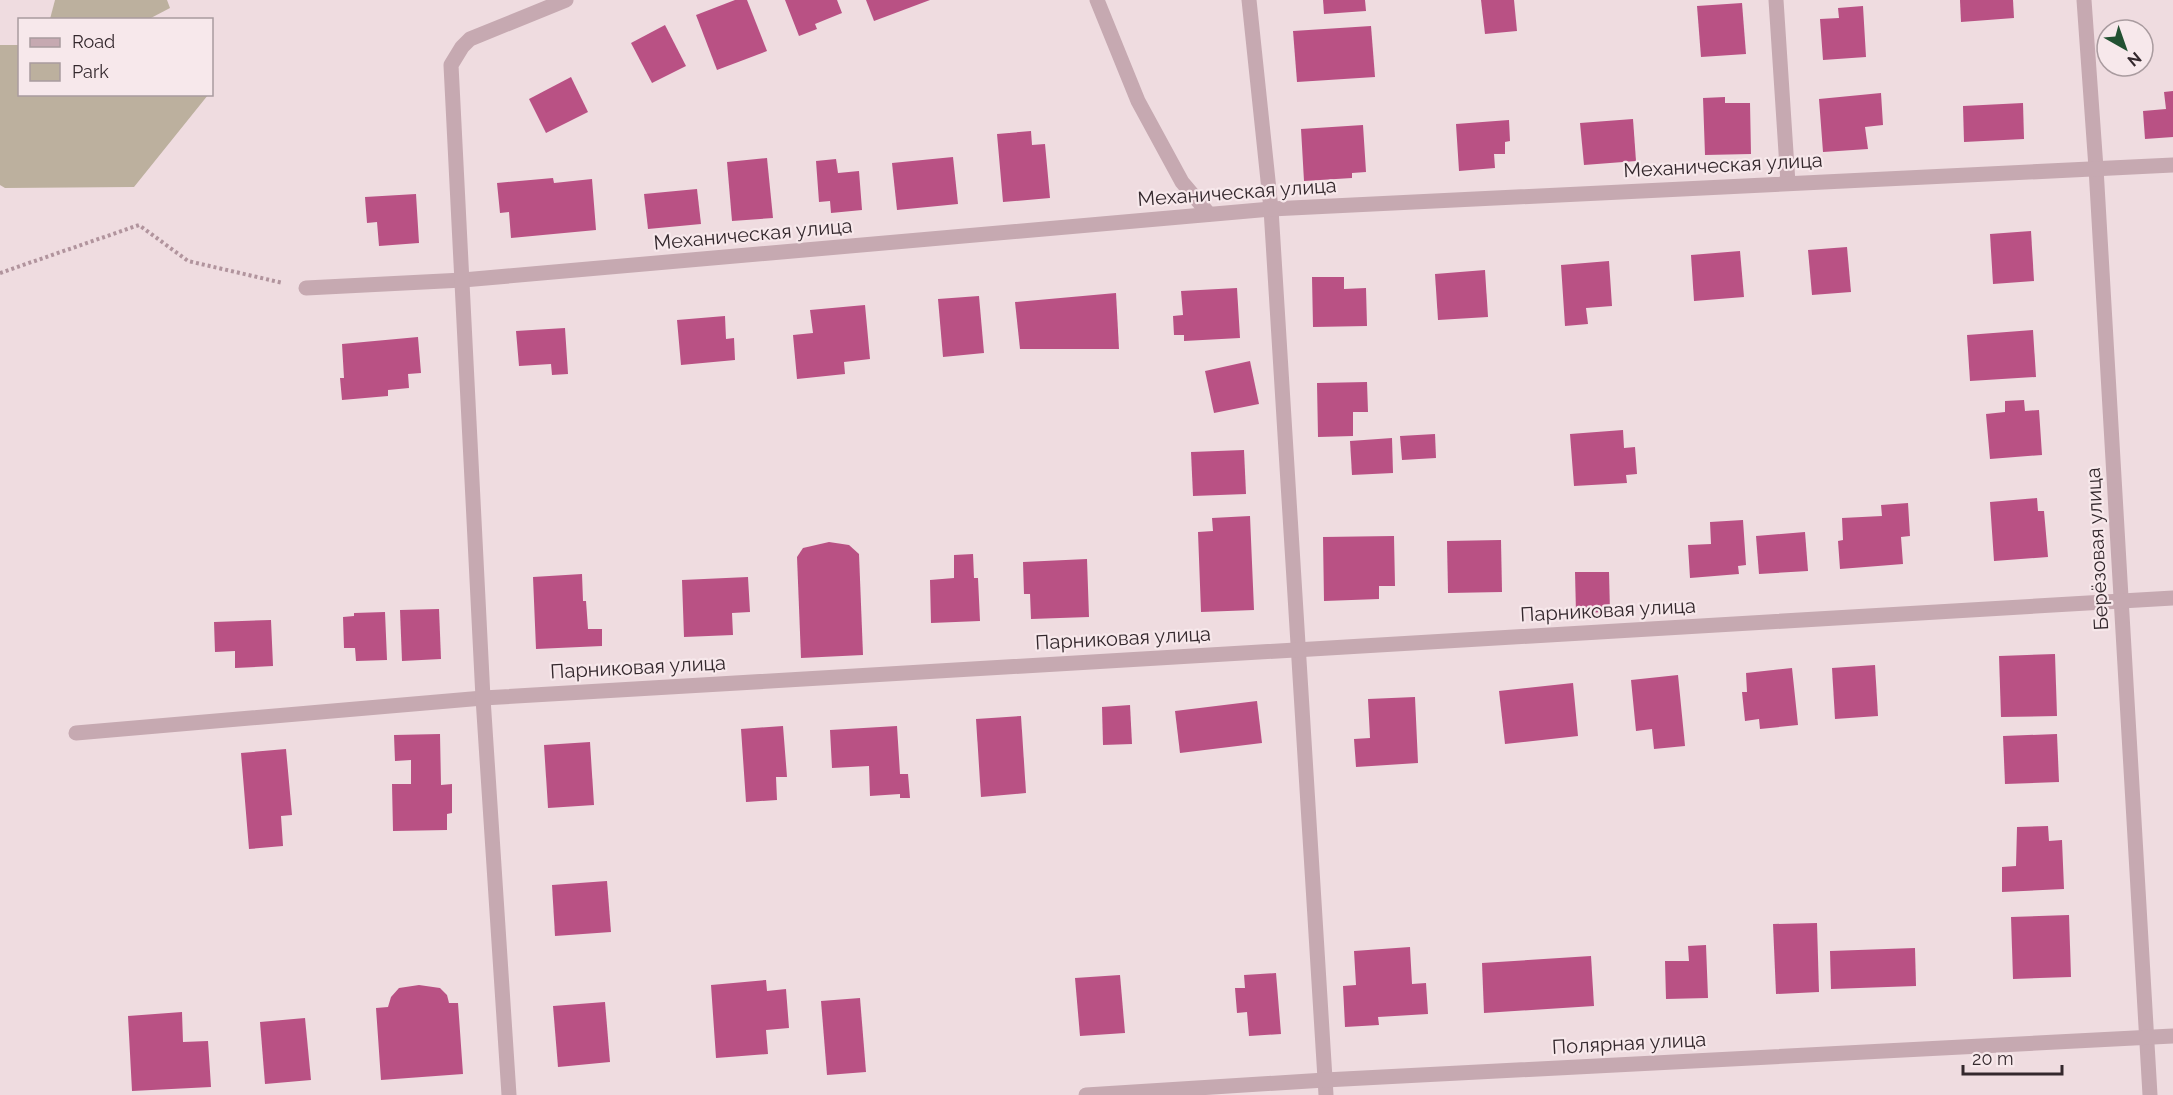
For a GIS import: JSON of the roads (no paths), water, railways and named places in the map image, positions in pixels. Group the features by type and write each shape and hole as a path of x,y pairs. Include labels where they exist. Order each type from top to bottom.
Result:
{"street":[{"path":"509,1095 483,698 451,65 470,39 566,0"},
{"path":"1097,0 1138,101 1182,182 1209,214"},
{"path":"1249,0 1271,209 1325,1087"},
{"path":"1776,0 1788,183"},
{"name":"Берёзовая улица","path":"2084,0 2096,168 2150,1095"},
{"name":"Механическая улица","path":"306,288 463,280 1271,209 2173,165"},
{"name":"Парниковая улица","path":"76,733 483,698 2173,598"},
{"name":"Полярная улица","path":"1086,1095 1325,1087 2173,1036"}]}
